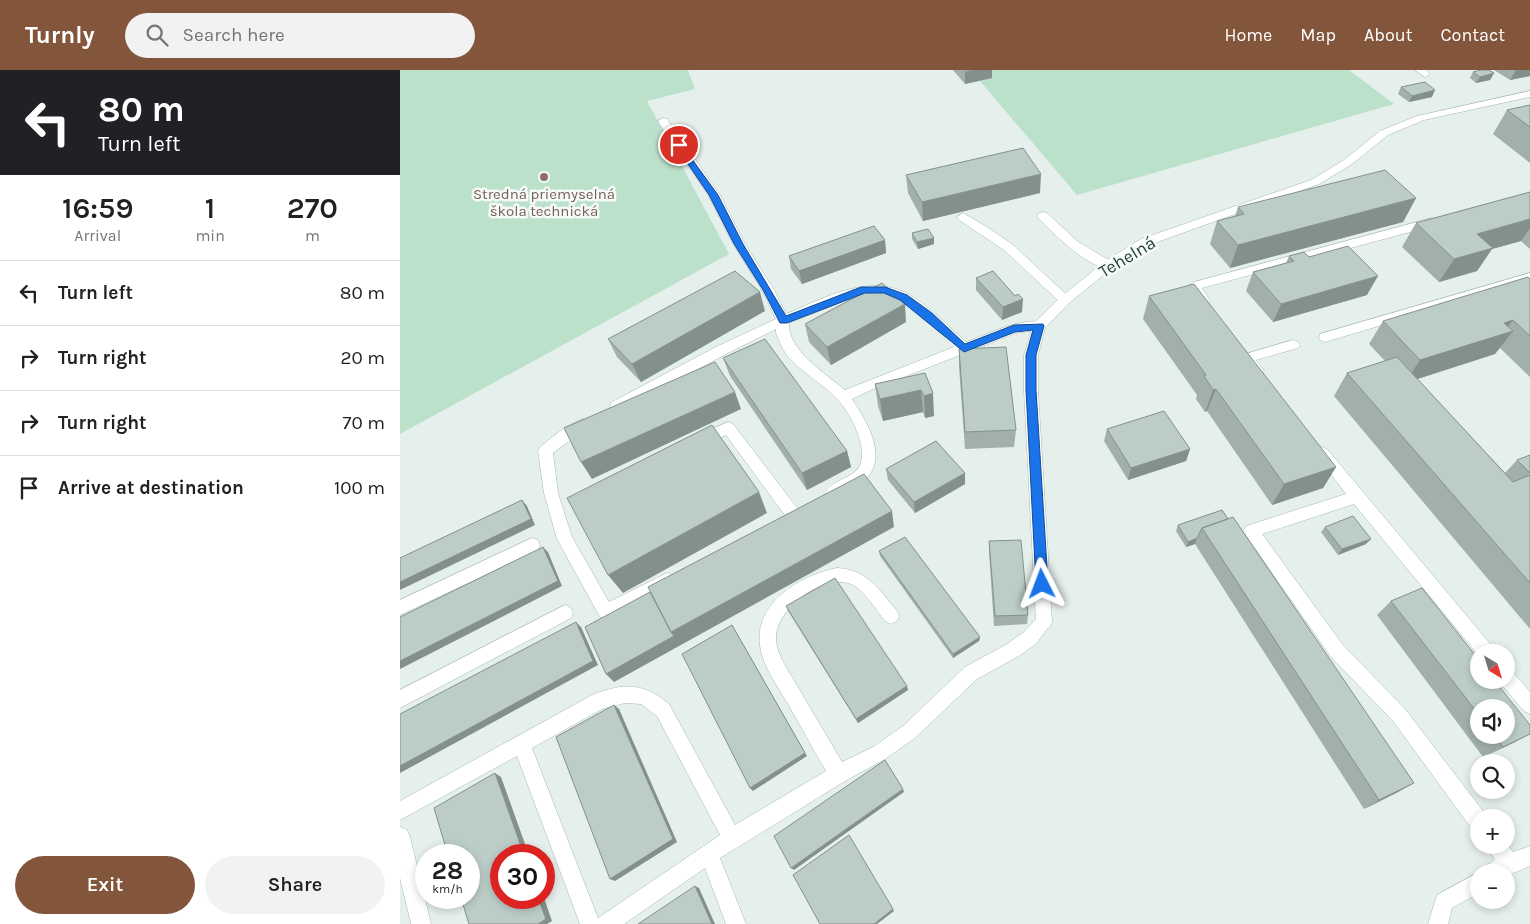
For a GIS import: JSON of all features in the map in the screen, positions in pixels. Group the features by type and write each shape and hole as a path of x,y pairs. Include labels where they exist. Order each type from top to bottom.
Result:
{"street":[{"name":"Tehelná","path":"838,774 879,753 909,732 971,673 1013,650 1030,638 1044,622 1031,390 1031,355 1039,326 1065,300 1108,264 1145,242 1315,182 1348,162 1384,133 1421,118 1530,94"},
{"path":"663,121 714,195 739,244 768,290 784,320 782,333 791,351 844,397 865,431 870,454 865,470 848,484 824,496"},
{"path":"1043,216 1062,235 1092,258 1108,264"},
{"path":"963,217 990,233 1016,252 1050,290 1065,300"},
{"path":"1212,310 1194,286 1448,217"},
{"path":"1325,336 1530,277"},
{"path":"682,571 606,612 565,539 551,493 545,451 569,432 744,338 784,320 864,289 885,290 903,297 964,348"},
{"path":"844,397 866,386 1014,329 1039,326"},
{"path":"1265,382 1244,354 1293,345"},
{"path":"685,448 728,428 792,513"},
{"path":"1314,443 1479,644"},
{"path":"1357,497 1251,531 1337,651 1400,716 1470,810"},
{"path":"557,511 574,503"},
{"path":"776,522 808,505"},
{"path":"400,608 532,545"},
{"path":"606,924 732,838 838,774 778,671 768,645 768,628 778,609 791,596 816,580 834,574 851,577 863,585 891,616"},
{"path":"400,699 564,614"},
{"path":"1515,687 1530,705"},
{"path":"400,811 598,702 630,693 651,698 663,710 732,838"},
{"path":"521,744 590,924"},
{"path":"400,837 421,924"},
{"path":"709,854 736,924"},
{"path":"1511,864 1530,856"},
{"path":"1438,924 1444,902 1470,887"}],"green space":[{"name":"Stredná priemyselná škola technická","path":"400,70 688,70 695,89 647,101 729,254 400,434"},
{"path":"985,70 1349,70 1394,104 1077,195 980,81 991,78"}],"building":[{"path":"1489,70 1494,73 1480,77 1473,72"},
{"path":"1425,82 1435,90 1412,96 1401,87"},
{"path":"1530,105 1530,127 1507,110"},
{"path":"1023,148 1041,174 922,202 906,175"},
{"path":"1385,170 1416,198 1238,245 1217,221 1244,214 1238,207"},
{"path":"1530,192 1530,219 1477,234 1493,248 1454,259 1416,223"},
{"path":"874,226 885,240 799,271 789,256"},
{"path":"928,229 934,238 917,242 912,233"},
{"path":"1348,246 1378,276 1281,304 1253,272 1294,261 1289,256 1304,252 1309,257"},
{"path":"735,271 760,292 632,364 608,339"},
{"path":"993,271 1015,296 1018,294 1023,299 1003,307 976,278"},
{"path":"1528,277 1530,279 1530,336 1513,320 1504,323 1513,331 1420,360 1383,321"},
{"path":"882,283 905,304 827,347 805,324"},
{"path":"1194,284 1336,467 1284,484 1216,389 1213,390 1204,376 1206,375 1149,296"},
{"path":"765,339 847,451 802,473 723,358"},
{"path":"1006,347 1016,430 965,432 959,349"},
{"path":"1397,357 1513,482 1530,475 1530,583 1347,373"},
{"path":"715,362 735,392 581,462 564,428"},
{"path":"925,373 933,393 924,396 921,390 880,399 875,384"},
{"path":"1164,411 1190,449 1131,468 1107,429"},
{"path":"712,425 759,492 608,575 567,498"},
{"path":"936,441 965,473 914,502 886,469"},
{"path":"1530,455 1530,473 1517,460"},
{"path":"864,474 892,511 671,632 648,587"},
{"path":"522,500 531,519 400,582 400,558"},
{"path":"1222,510 1228,519 1202,528 1197,538 1188,542 1178,525"},
{"path":"1353,516 1371,539 1342,549 1325,527"},
{"path":"1233,517 1414,783 1379,800 1202,528"},
{"path":"905,537 980,637 953,654 879,551"},
{"path":"1021,540 1028,615 995,616 989,541"},
{"path":"543,547 558,581 400,661 400,617"},
{"path":"835,578 907,686 856,719 786,606"},
{"path":"1422,588 1470,649 1470,689 1501,689 1509,699 1470,699 1470,703 1391,601"},
{"path":"650,592 674,636 606,674 585,627"},
{"path":"576,622 593,661 400,766 400,714"},
{"path":"732,625 805,753 750,788 682,654"},
{"path":"614,705 673,839 610,879 556,737"},
{"path":"1515,706 1530,725 1530,734 1515,741"},
{"path":"885,760 903,789 791,868 774,836"},
{"path":"495,773 520,844 490,844 490,909 542,909 546,919 538,924 469,924 464,909 480,909 480,844 445,844 434,808"},
{"path":"849,835 893,909 874,924 820,924 793,875"},
{"path":"695,886 712,924 638,924"}],"place":[{"name":"Stredná priemyselná škola technická","path":"544,177"}],"route":[{"path":"679,145 714,195 739,244 768,290 784,320 864,289 885,290 903,297 964,348 1014,329 1039,326 1031,355 1031,390 1042,584"}]}
